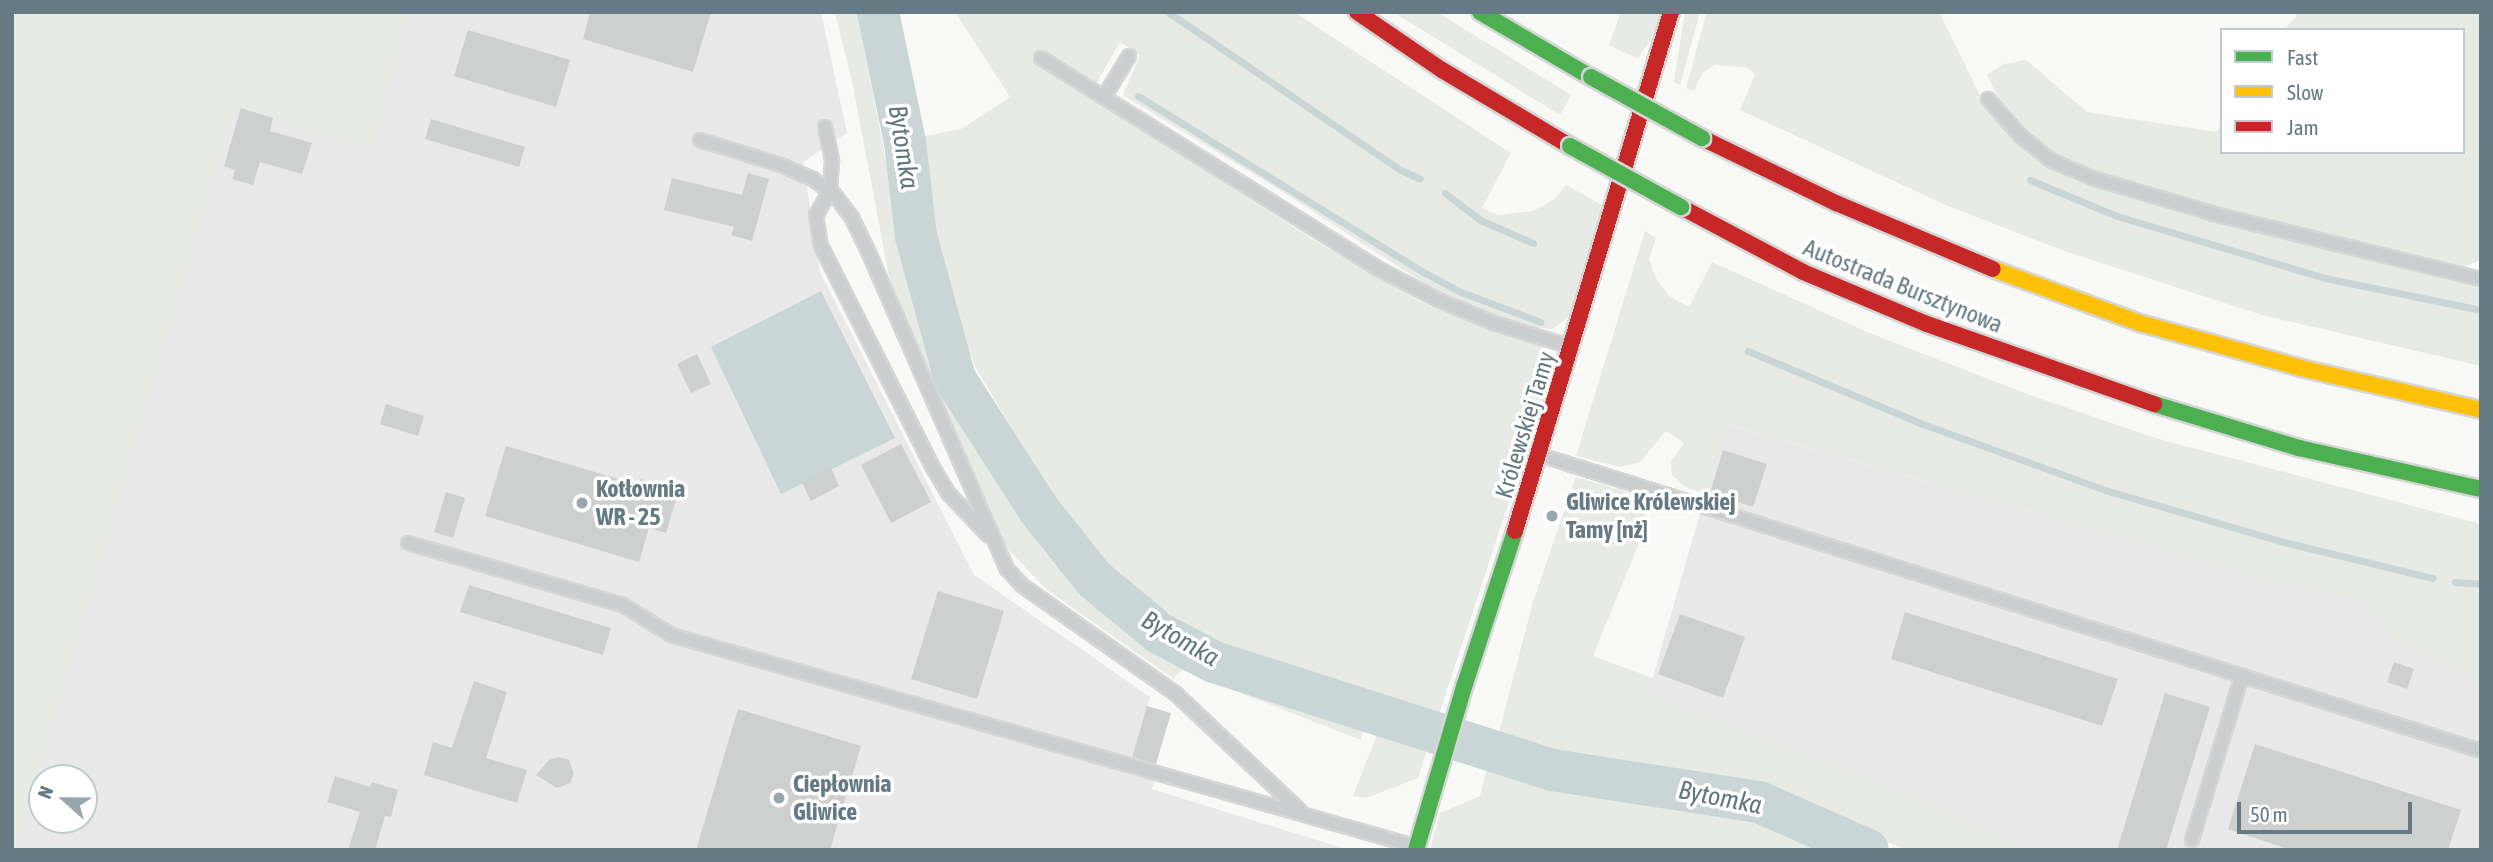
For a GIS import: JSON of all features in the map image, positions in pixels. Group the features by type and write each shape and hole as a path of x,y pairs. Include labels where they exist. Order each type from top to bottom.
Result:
{"main road":[{"name":"Autostrada Bursztynowa","path":"1357,12 1442,70 1570,146 1804,272 1927,324 2109,391 2299,448 2481,489"},
{"name":"Autostrada Bursztynowa","path":"1480,12 1702,138 1836,202 1959,256 2140,323 2301,368 2481,410"},
{"name":"Królewskiej Tamy","path":"1417,848 1465,684 1573,347 1671,12"}],"lane":[{"path":"1104,97 1129,55"},
{"path":"1041,58 1414,288 1494,323 1573,347"},
{"path":"1988,99 2022,137 2052,160 2092,177 2214,215 2481,279"},
{"path":"825,127 832,160 830,191 816,215 821,246 932,466 957,504 991,537"},
{"path":"699,140 781,165 830,191 852,218 868,251 991,537 1014,579 1176,694 1303,814"},
{"path":"1540,455 2481,751"},
{"path":"408,542 623,605 671,635 1417,848"},
{"path":"2192,840 2242,675"}],"shaded area":[{"path":"12,12 409,12 373,149 234,109 41,764 28,764 28,809 16,850 12,850"},
{"name":"Ciepłownia Gliwice","path":"409,12 821,12 847,133 803,162 820,272 974,575 1150,697 1131,760 1156,775 1152,789 1349,850 16,850 28,809 28,834 98,834 98,764 41,764 234,108 373,149"},
{"path":"835,12 857,12 904,254 944,381 1044,537 1111,612 1190,661 1366,720 1361,740 1182,670 1174,679 1046,589 1007,548 926,380 889,276 852,81"},
{"path":"955,12 1294,12 1511,153 1482,208 1498,215 1533,211 1555,199 1566,185 1602,205 1568,317 1553,329 1527,327 1438,292 1278,189 1123,95 1140,55 1120,42 1089,96 1315,241 1428,306 1542,346 1556,359 1438,717 1234,658 1194,638 1120,586 1069,526 976,368 945,291 927,174 900,82 908,77 925,136 961,129 1010,97"},
{"path":"1393,12 1437,12 1571,95 1560,115"},
{"path":"1621,12 1660,12 1655,32 1638,59 1609,45"},
{"path":"1685,12 1700,12 1680,85 1674,82"},
{"path":"1707,12 1939,12 1987,110 2028,154 2075,181 2194,217 2481,287 2481,366 2262,315 2064,251 1948,206 1740,110 1755,74 1746,67 1715,65 1703,72 1694,91 1686,88"},
{"path":"2296,12 2481,12 2481,260 2463,267 2236,214 2084,167 2050,153 1999,98 1987,75 2004,64 2026,60 2087,112 2216,132 2220,126 2220,154 2465,154 2465,28 2285,28 2296,18"},
{"path":"1645,231 1656,238 1649,259 1656,278 1669,296 1689,307 1712,262 1867,332 2030,395 2155,438 2481,524 2481,682 2398,642 2360,599 2263,579 1727,424 1706,494 1685,487 1672,475 1671,462 1684,443 1666,431 1640,462 1621,467 1576,456"},
{"path":"821,291 895,438 781,494 711,347"},
{"path":"1726,424 2263,579 2360,599 2398,642 2481,682 2481,850 2030,850 1881,783 1648,694"},
{"path":"1576,477 1637,495 1647,506 1641,538 1593,656 1653,678 1649,694 1881,783 2030,850 1907,850 1746,784 1572,757 1497,740 1533,602"},
{"path":"1382,722 1430,740 1418,778 1366,798 1353,796"},
{"path":"1489,761 1538,783 1762,813 1839,850 1430,850 1440,813 1480,796"}],"building":[{"path":"590,12 711,12 693,72 583,39"},
{"path":"468,30 570,60 556,107 454,76"},
{"path":"241,108 273,118 270,131 312,143 302,174 260,162 253,185 232,179 235,170 224,166"},
{"path":"431,119 525,147 519,167 425,139"},
{"path":"748,173 769,179 752,241 731,235 734,227 664,210 672,178 742,195"},
{"path":"697,354 711,384 691,393 677,364"},
{"path":"386,404 424,416 418,436 380,424"},
{"path":"901,444 931,502 891,523 861,465"},
{"name":"Kotłownia WR - 25","path":"506,446 639,485 641,479 679,490 666,533 649,528 639,562 485,516"},
{"path":"1723,450 1767,464 1753,507 1710,493"},
{"path":"831,468 839,486 811,501 802,483"},
{"path":"446,492 465,498 453,538 434,532"},
{"path":"469,585 611,628 603,655 460,612"},
{"path":"938,591 1004,611 977,699 911,679"},
{"path":"1905,612 2118,679 2102,726 1891,659"},
{"path":"1680,614 1745,637 1723,698 1658,674"},
{"path":"2394,662 2414,669 2407,689 2387,682"},
{"path":"474,681 507,692 486,758 527,770 517,803 424,775 433,742 452,748"},
{"path":"2165,693 2210,707 2166,850 2117,850"},
{"path":"1147,706 1171,713 1156,764 1132,757"},
{"name":"Ciepłownia Gliwice","path":"738,709 861,746 830,850 696,850"},
{"path":"2255,744 2461,810 2448,850 2291,850 2228,829"},
{"path":"559,757 569,760 574,774 570,783 557,788 536,775 549,760"},
{"path":"335,776 370,787 372,782 398,790 391,817 385,816 375,850 348,850 360,812 327,802"}],"waterway":[{"name":"Bytomka","path":"878,12 905,142 916,236 955,379 1039,510 1094,579 1159,633 1214,662 1552,770 1759,802 1868,850"},
{"path":"1168,12 1399,169 1420,179"},
{"path":"1138,96 1425,273 1461,292 1541,322"},
{"path":"2030,180 2117,216 2325,278 2481,310"},
{"path":"1445,193 1480,220 1533,243"},
{"path":"1748,351 1920,423 2105,490 2288,543 2433,578"},
{"path":"2455,582 2481,584"}],"traffic: fast":[{"path":"1480,12 1591,77"},
{"path":"1591,77 1702,138"},
{"path":"1570,146 1681,207"},
{"path":"2154,404 2299,448 2481,489"},
{"path":"1416,850 1465,684 1515,531"}],"traffic: slow":[{"path":"1993,269 2140,323 2301,368 2481,410"}],"traffic: jam":[{"path":"1357,12 1442,70 1570,146"},
{"path":"1515,531 1671,12"},
{"path":"1702,138 1836,203 1993,269"},
{"path":"1681,207 1803,272 1927,324 2154,404"}],"place":[{"name":"Kotłownia WR - 25","path":"582,503"},
{"name":"Gliwice Królewskiej Tamy [nż]","path":"1552,516"},
{"name":"Ciepłownia Gliwice","path":"779,798"}]}
